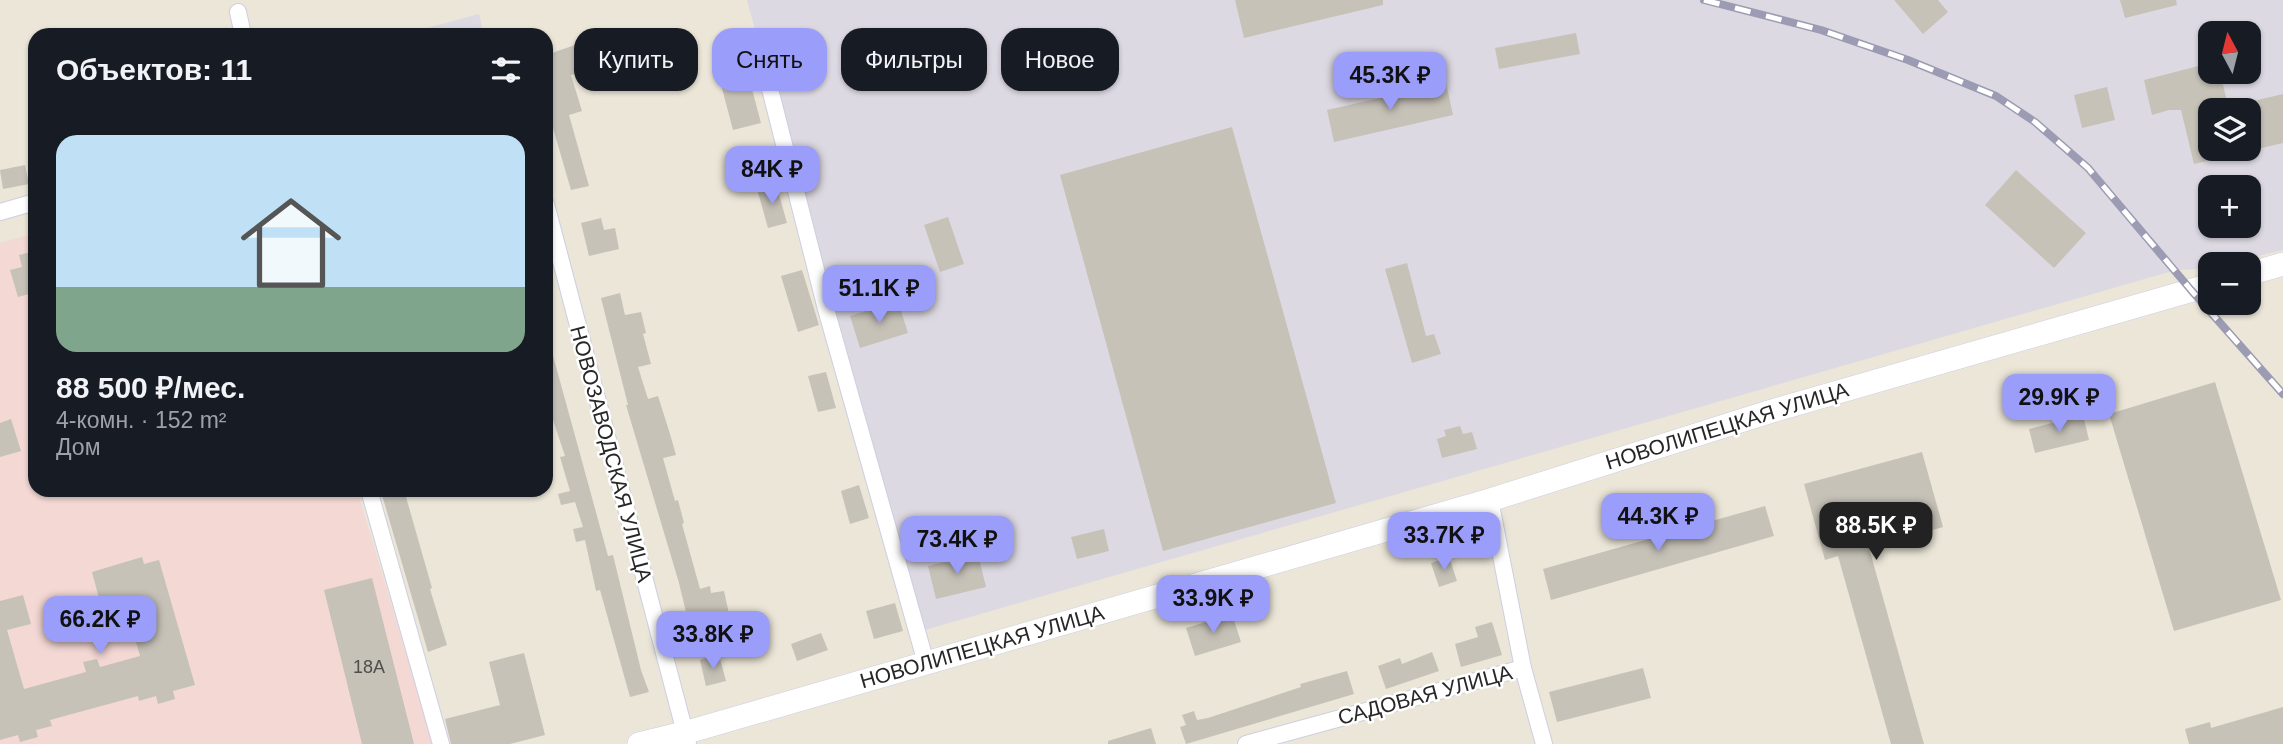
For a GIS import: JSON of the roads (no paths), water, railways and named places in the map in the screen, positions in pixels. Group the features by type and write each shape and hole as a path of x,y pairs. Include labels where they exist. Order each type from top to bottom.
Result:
{"street":[{"path":"238,12 241,28"},
{"path":"770,91 826,309 926,663"},
{"path":"0,212 28,204"},
{"name":"НОВОЗАВОДСКАЯ УЛИЦА","path":"553,231 686,739"},
{"path":"2261,270 2283,264"},
{"name":"НОВОЛИПЕЦКАЯ УЛИЦА","path":"639,744 686,739 926,663 1490,500 1772,411 2198,288"},
{"path":"371,497 441,744"},
{"path":"1490,500 1523,668 1544,744"},
{"name":"САДОВАЯ УЛИЦА","path":"1246,744 1523,668"}],"railway":[{"path":"1704,0 1821,30 1908,60 1996,96 2035,122 2088,168 2283,394"}]}
